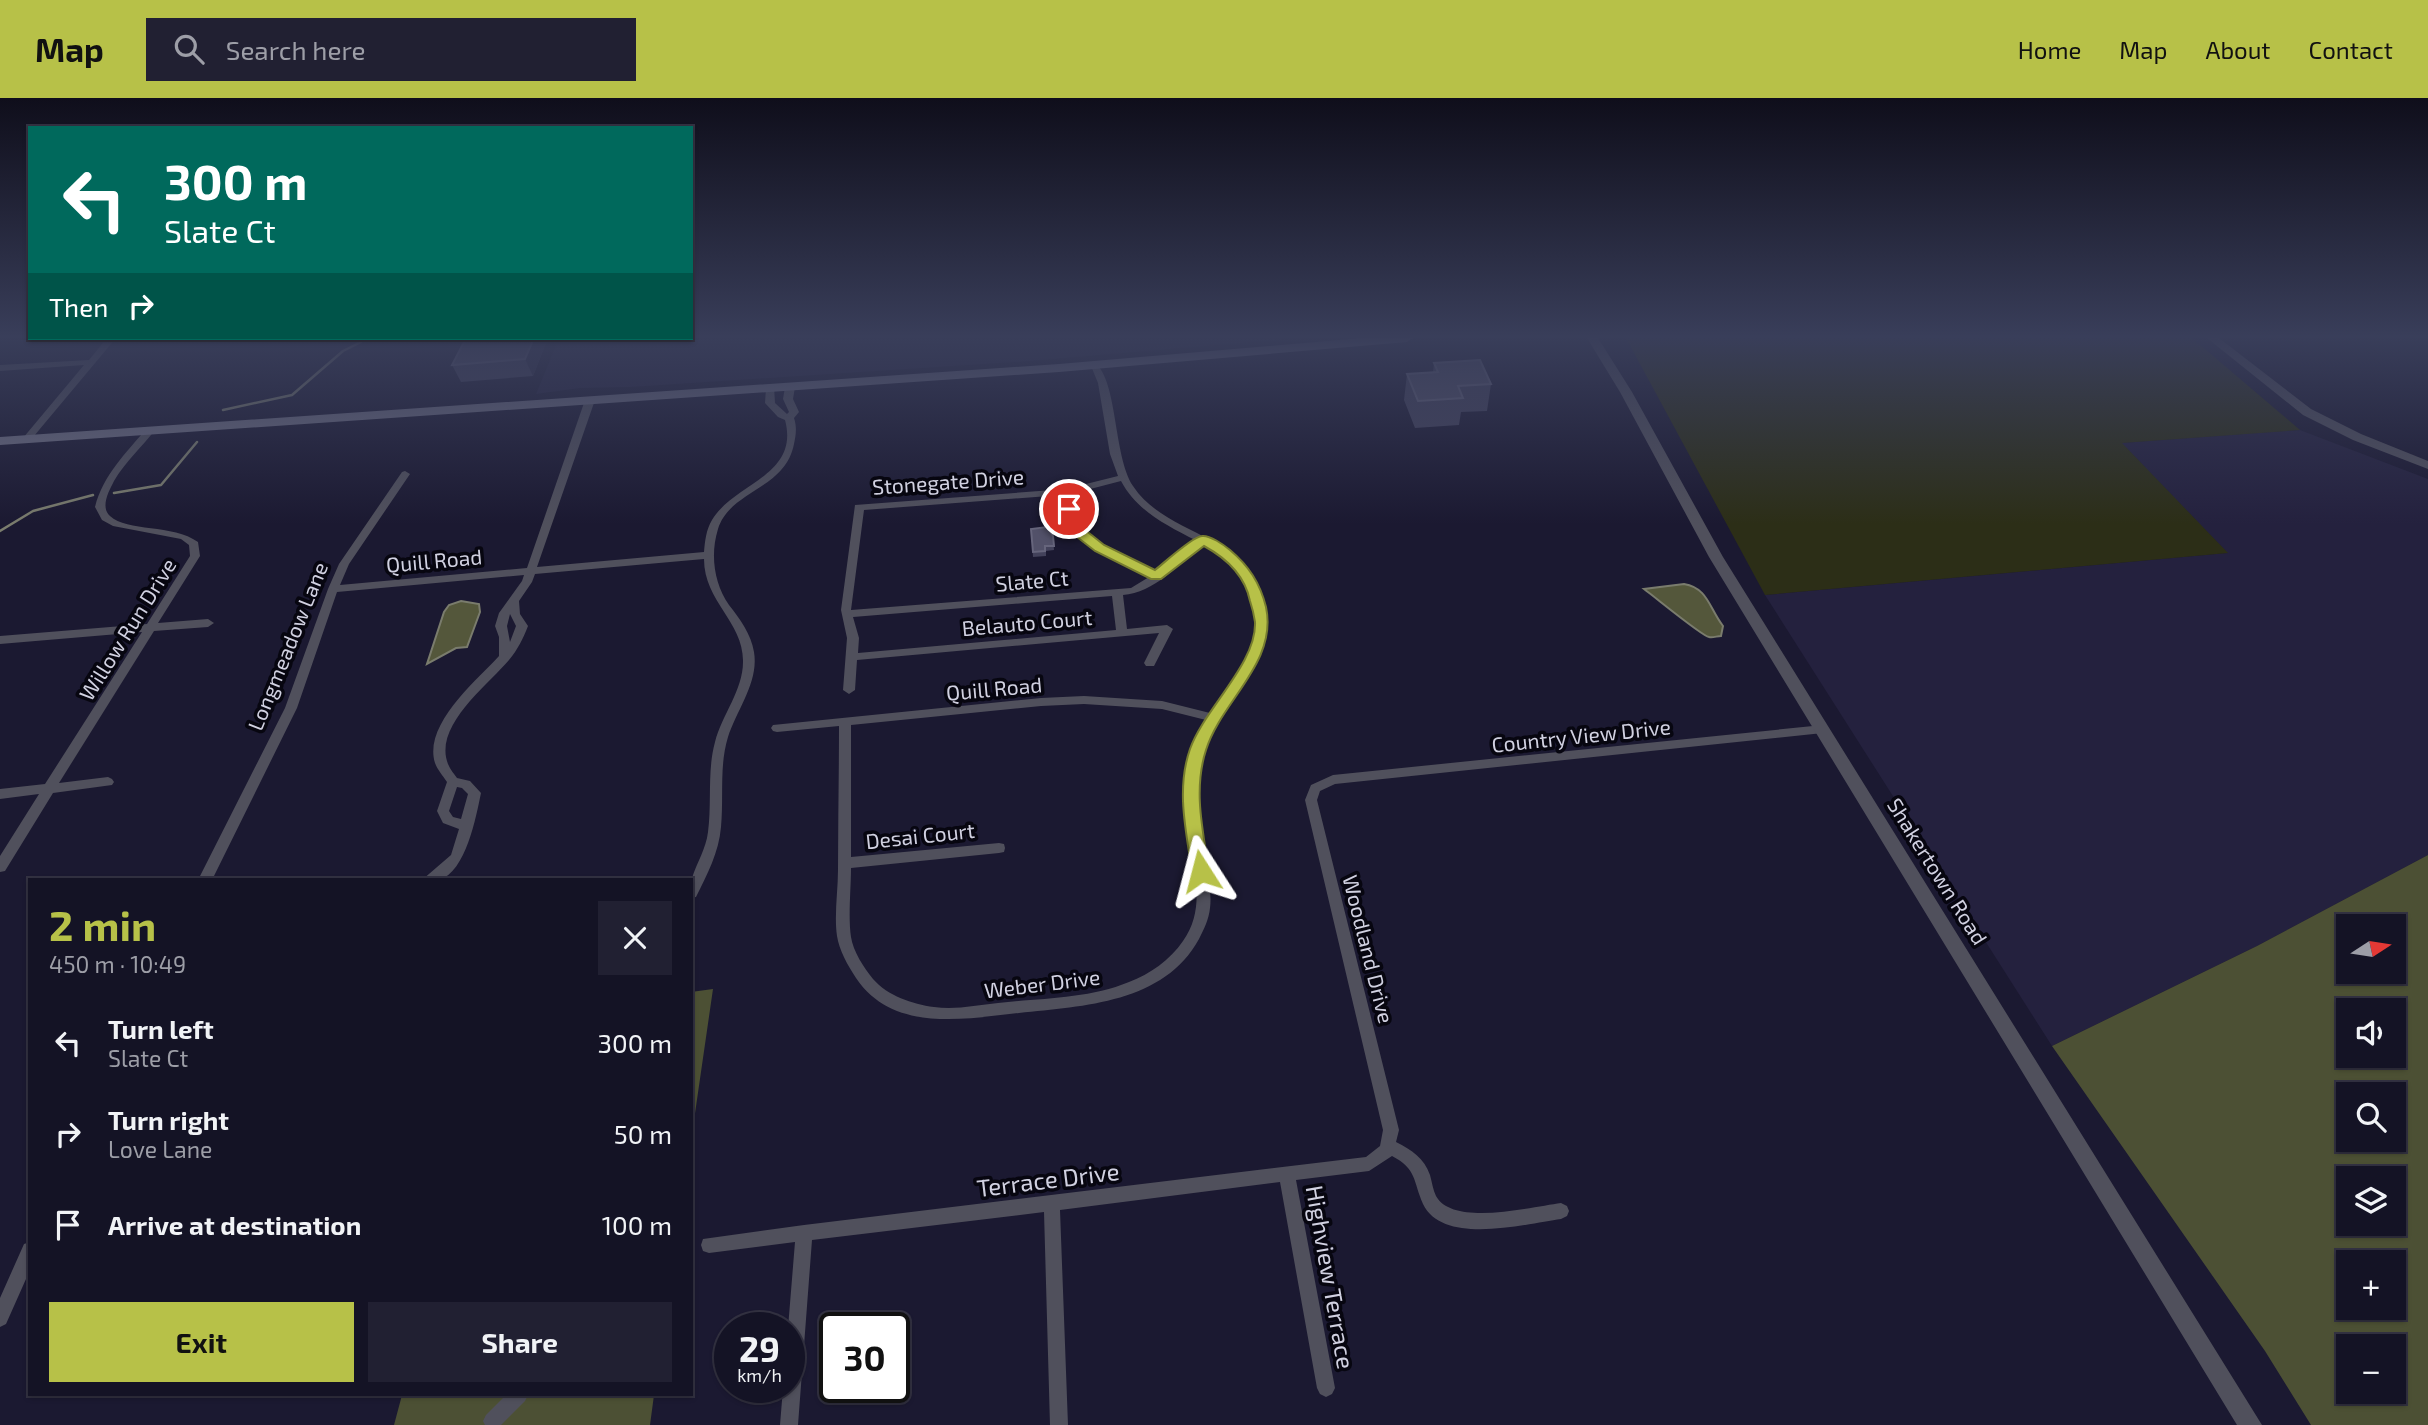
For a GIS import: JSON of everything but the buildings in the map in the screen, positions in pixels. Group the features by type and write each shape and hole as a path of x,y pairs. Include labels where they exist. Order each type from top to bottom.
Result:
{"main road":[{"path":"0,441 590,400"}],"street":[{"path":"26,440 60,400"},
{"path":"504,655 505,637 501,626 504,613 527,582 590,400"},
{"path":"770,400 774,410 789,418"},
{"path":"788,400 794,412 789,418"},
{"name":"Weber Drive","path":"845,721 844,937 850,955 869,986 893,1001 927,1013 955,1013 1100,997 1150,979 1187,946 1202,916 1203,890 1191,811 1191,783 1198,750 1213,718 1249,662 1258,644 1262,623 1254,587 1223,551 1161,518 1144,505 1123,478 1114,456 1105,400"},
{"name":"Shakertown Road","path":"1630,400 1716,557 2250,1425"},
{"path":"2292,400 2324,422 2428,465"},
{"path":"693,888 715,831 715,780 719,748 724,729 746,683 749,668 745,638 723,607 713,587 709,555 712,532 724,512 774,475 785,463 792,433 789,418"},
{"name":"Willow Run Drive","path":"0,867 193,560 194,544 188,537 173,532 130,529 118,525 104,516 99,506 108,484 149,430"},
{"name":"Longmeadow Lane","path":"206,878 290,708 333,589 353,549 405,474"},
{"name":"Stonegate Drive","path":"847,614 859,507 1066,492 1123,478"},
{"path":"1066,492 1073,527 1100,548 1156,576"},
{"name":"Slate Ct","path":"847,614 1116,593 1143,587 1203,540"},
{"name":"Quill Road","path":"333,589 709,555"},
{"path":"1116,593 1122,633"},
{"path":"432,878 447,869 458,856 465,841 475,793 466,784 453,782 444,773 438,757 451,717 516,642 522,626 515,614 514,602"},
{"path":"847,614 853,638 849,690"},
{"path":"0,640 208,623"},
{"name":"Belauto Court","path":"852,657 1167,629 1150,663"},
{"name":"Quill Road","path":"777,728 1084,700 1162,705 1213,718"},
{"name":"Country View Drive","path":"1343,779 1823,729"},
{"name":"Woodland Drive","path":"1343,779 1322,783 1315,788 1311,800 1391,1130 1388,1148"},
{"path":"0,794 108,782"},
{"path":"453,782 443,811 448,820 466,826"},
{"name":"Desai Court","path":"845,863 999,848"},
{"path":"1388,1148 1416,1160 1422,1169 1429,1196 1439,1212 1450,1217 1481,1220 1561,1212"},
{"name":"Terrace Drive","path":"709,1245 1369,1164 1388,1148"},
{"name":"Highview Terrace","path":"1287,1175 1326,1388"},
{"path":"1052,1203 1059,1425"},
{"path":"789,1425 804,1233"},
{"path":"0,1318 28,1255"},
{"path":"492,1421 518,1396"}],"shaded area":[{"path":"1659,400 2265,400 2300,430 2122,443 2228,553 1765,595"},
{"path":"2300,430 2428,479 2428,855 2257,946 2052,1046 1765,595 2227,553 2121,443"},
{"path":"1684,584 1703,594 1723,626 1721,636 1705,635 1644,589"},
{"path":"461,601 479,604 480,612 467,647 456,648 427,664 444,612 449,605"},
{"path":"2428,855 2428,1425 2311,1425 2265,1351 2052,1046 2257,946"},
{"path":"713,989 693,1127 693,992"},
{"path":"402,1396 654,1396 650,1425 394,1425"}],"waterway":[{"path":"223,410 269,400"},
{"path":"114,493 161,485 197,442"},
{"path":"0,531 33,511 93,495"}],"route":[{"path":"1069,509 1073,527 1100,548 1156,576 1203,540 1223,551 1240,567 1254,587 1262,623 1258,644 1245,671 1213,718 1198,750 1191,783 1191,811 1201,871"}]}
